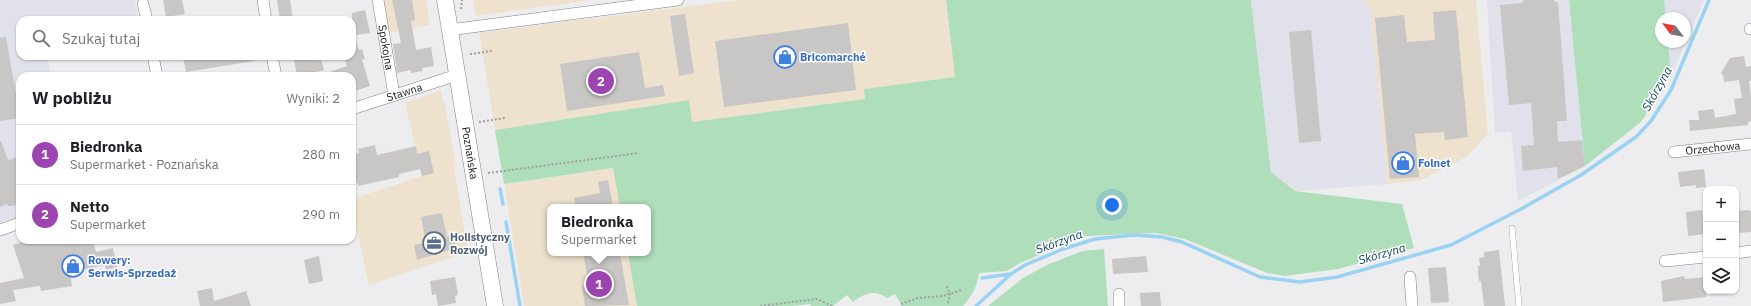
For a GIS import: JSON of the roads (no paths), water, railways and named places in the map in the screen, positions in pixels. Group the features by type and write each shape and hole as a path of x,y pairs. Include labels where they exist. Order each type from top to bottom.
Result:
{"street":[{"path":"263,0 265,16"},
{"name":"Spokojna","path":"378,0 394,95"},
{"name":"Poznańska","path":"444,0 495,306"},
{"path":"449,30 678,0"},
{"path":"143,4 145,16"},
{"path":"154,60 156,72"},
{"path":"273,60 275,72"},
{"name":"Stawna","path":"356,108 457,75"},
{"name":"Orzechowa","path":"1674,152 1751,144"},
{"path":"0,230 16,224"},
{"path":"1739,253 1751,251"},
{"path":"1665,261 1703,256"},
{"path":"1410,277 1412,306"},
{"path":"1119,294 1119,306"}],"lane":[{"path":"1512,228 1520,306"}],"waterway":[{"name":"Skórzyna","path":"976,306 1011,274 1025,265 1063,249 1095,239 1134,235 1162,237 1182,242 1260,277 1300,282 1337,277 1451,245 1521,209 1581,175 1636,137 1651,121 1671,90 1709,0"},
{"path":"500,189 503,204"},
{"path":"506,222 520,306"},
{"path":"982,278 1011,274"}],"place":[{"name":"Bricomarché","path":"785,57"},
{"name":"Netto","path":"601,81"},
{"name":"Folnet","path":"1403,163"},
{"name":"Holistyczny Rozwój","path":"434,243"},
{"name":"Rowery: Serwis-Sprzedaż","path":"73,266"},
{"name":"Biedronka","path":"599,284"}]}
